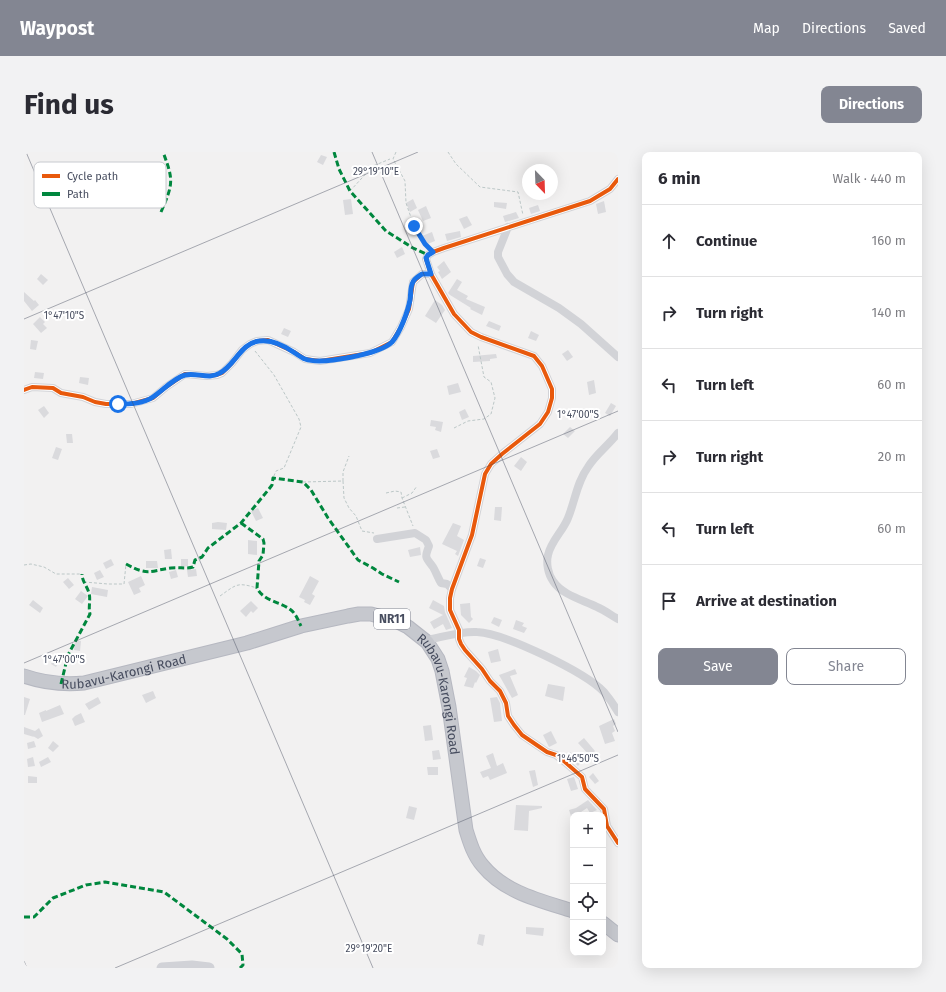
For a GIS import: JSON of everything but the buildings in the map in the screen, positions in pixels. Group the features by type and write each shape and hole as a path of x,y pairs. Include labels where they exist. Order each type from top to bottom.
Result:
{"highway":[{"name":"Rubavu-Karongi Road","path":"24,676 47,682 73,684 84,683 240,644 301,626 359,614 371,614 408,626 427,642 438,659 445,684 466,830 470,845 476,856 483,867 516,892 570,911"},
{"path":"606,926 618,935"}],"main road":[{"path":"162,968 192,966 209,968"}],"street":[{"path":"618,179 610,189 590,201 433,252 426,258 431,274 454,314 471,332 481,338 534,356 542,366 552,389 552,398 548,412 540,424 502,454 485,474 472,535 450,598 450,610 459,634 459,639 465,650 500,691 506,703 508,716 522,735 547,752 556,755 582,777 586,788 604,809 607,826 618,843"},
{"path":"508,227 498,252 498,257 507,274 514,282 559,308 581,324 618,357"},
{"path":"24,390 32,387 52,388 61,393 83,397 95,402 106,404 131,404 153,398 166,386 185,374 217,375 227,368 242,350 257,341 268,340 305,359 320,361 370,353 392,342 409,309 413,282 422,274 431,274"},
{"path":"618,433 586,468 579,482 568,519 551,545 547,557 548,572 553,581 561,589 618,619"},
{"path":"377,539 415,533 426,540 429,546 426,553 428,563 433,567 441,583 447,584 452,589"},
{"path":"427,642 432,639 465,632 479,632 496,636 570,668 595,684 604,692 618,712"}],"path":[{"path":"396,152 393,159 405,182 406,203 414,226 425,244 433,252"},
{"path":"448,152 456,164 480,187 518,192 525,222"},
{"path":"350,191 373,166 390,159"},
{"path":"454,428 468,421 484,419 491,414 494,398 491,382 484,377 478,344 471,332"},
{"path":"250,344 274,375 299,419 301,427 284,468 276,471 272,478"},
{"path":"349,456 343,472 344,498 349,508 356,516 362,531 377,533 377,539"},
{"path":"303,482 344,480"},
{"path":"402,498 412,493 417,486"},
{"path":"386,493 395,491 401,492 415,533"},
{"path":"397,508 406,507"},
{"path":"24,565 31,564 44,567 56,574 82,574"},
{"path":"84,582 124,584 126,564"},
{"path":"220,596 234,586 242,584 257,588"}],"marked path":[{"path":"163,152 171,182 166,200"},
{"path":"334,152 339,169 350,191 386,231 413,248 428,255"},
{"path":"161,212 163,208"},
{"path":"126,564 133,568 148,572 171,568 193,567 195,560 202,557 208,548 241,523 272,485 273,478 303,482 311,490 328,518 358,560 399,582"},
{"path":"241,523 263,539 264,543 263,555 259,561 257,588 263,596 291,610 296,615 301,626"},
{"path":"61,684 68,655 90,614 90,596 82,574"},
{"path":"24,917 34,917 53,898 86,885 105,882 164,892 227,939 242,954 243,965 240,968"}],"cycle path":[{"path":"24,390 32,387 53,388 61,393 83,397 95,402 106,404 131,404 153,398 185,374 207,376 222,373 242,350 257,341 268,340 294,352 305,359 320,361 370,353 392,342 401,327 409,309 413,282 422,274 431,274 426,259 428,255 444,248 590,201 610,189 618,179"},
{"path":"431,274 454,314 471,332 534,356 542,366 552,389 552,398 548,412 540,424 502,454 491,464 485,474 472,535 450,598 450,610 459,630 459,639 465,650 500,691 506,703 508,716 522,735 547,752 556,755 582,777 585,789 604,809 607,826 618,843"}],"route":[{"path":"118,404 131,404 153,398 166,386 185,374 207,376 217,375 232,363 242,350 257,341 268,340 294,352 305,359 320,361 370,353 392,342 409,309 413,282 422,274 431,274 426,258 433,252 425,244 414,226"}]}
